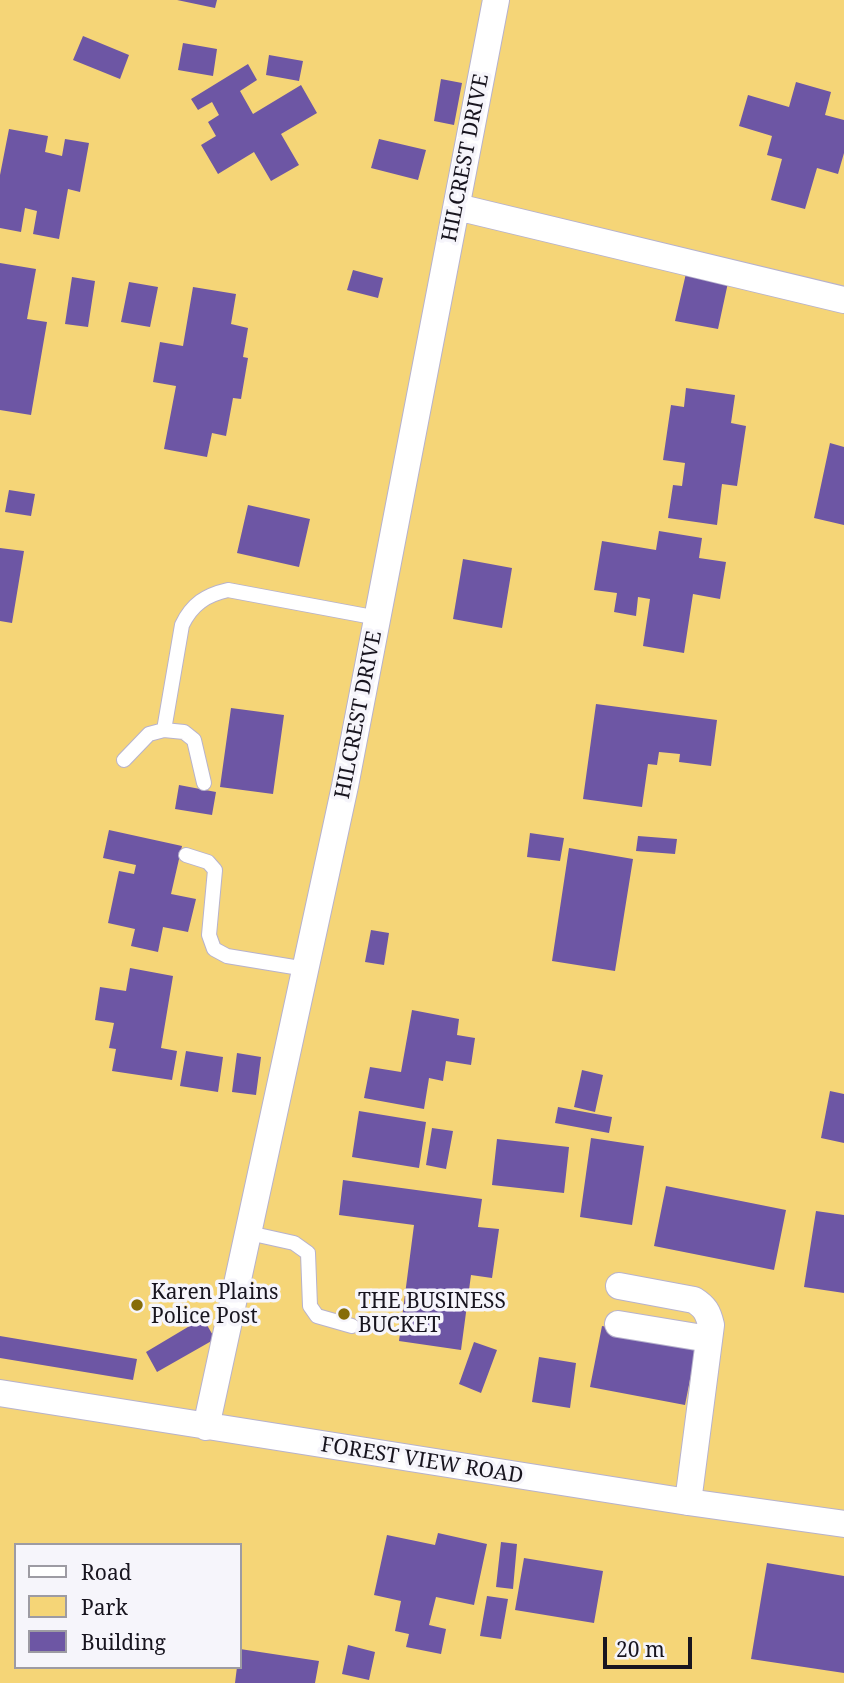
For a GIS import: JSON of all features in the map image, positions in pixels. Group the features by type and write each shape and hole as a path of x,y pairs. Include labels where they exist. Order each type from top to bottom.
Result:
{"street":[{"name":"HILCREST DRIVE","path":"206,1427 345,786 496,0"},
{"path":"457,207 844,300"},
{"path":"619,1286 694,1300 708,1312 711,1325 688,1502"},
{"path":"618,1324 709,1339"},
{"name":"FOREST VIEW ROAD","path":"0,1393 688,1502 844,1524"}],"lane":[{"path":"164,730 182,625 189,610 212,594 228,590 378,618"},
{"path":"124,760 149,734 164,730 184,732 194,740 204,783"},
{"path":"186,856 208,862 215,870 209,935 215,949 227,956 306,970"},
{"path":"249,1233 301,1246 308,1253 310,1306 317,1316 352,1326"}],"green space":[{"path":"0,0 844,0 844,1683 0,1683"}],"building":[{"path":"177,0 217,0 215,8"},
{"path":"83,36 129,55 120,79 73,60"},
{"path":"183,43 217,49 213,76 178,70"},
{"path":"269,55 303,61 299,81 266,75"},
{"path":"248,64 257,80 240,91 253,114 301,85 317,113 281,134 299,165 271,181 254,152 218,174 201,145 216,136 208,122 219,115 212,102 198,110 191,99"},
{"path":"441,79 462,83 454,125 434,121"},
{"path":"796,82 831,92 825,115 844,120 844,153 838,174 817,168 805,209 771,200 782,159 767,155 772,136 739,126 748,95 789,107"},
{"path":"9,129 48,136 45,152 62,156 65,139 89,143 80,192 68,189 59,239 33,234 37,211 25,208 21,232 0,228 0,175"},
{"path":"379,139 426,150 418,180 371,168"},
{"path":"0,263 36,269 27,319 47,322 31,415 0,410"},
{"path":"687,269 729,278 718,329 675,321"},
{"path":"353,270 383,278 378,298 347,290"},
{"path":"72,277 95,281 88,327 65,324"},
{"path":"129,282 158,287 150,327 121,322"},
{"path":"193,287 236,294 231,324 248,328 243,357 248,358 241,399 233,398 226,436 212,433 207,457 164,449 176,386 153,382 160,342 183,346"},
{"path":"686,388 735,395 731,423 746,426 737,486 722,484 717,525 668,518 673,485 682,486 685,463 663,460 671,405 684,407"},
{"path":"830,443 844,447 844,525 814,518"},
{"path":"9,490 35,494 31,516 5,512"},
{"path":"248,505 310,519 299,567 237,553"},
{"path":"659,531 702,538 699,558 726,562 720,599 693,594 684,653 643,646 650,599 638,597 636,616 614,612 617,593 594,590 602,541 656,550"},
{"path":"0,548 24,551 12,623 0,621"},
{"path":"463,559 512,568 502,628 453,619"},
{"path":"596,704 717,720 711,766 679,762 680,754 659,752 657,765 648,764 642,807 583,799"},
{"path":"231,708 284,715 273,794 220,787"},
{"path":"179,785 216,792 212,815 175,809"},
{"path":"109,830 182,846 171,894 196,899 188,932 163,927 158,952 131,946 135,929 108,923 119,871 134,874 136,865 103,858"},
{"path":"530,833 564,838 560,861 527,857"},
{"path":"638,836 677,839 675,854 636,851"},
{"path":"569,848 633,859 615,971 552,961"},
{"path":"371,930 389,933 384,965 365,962"},
{"path":"130,968 173,976 161,1048 177,1051 172,1080 112,1071 116,1049 109,1048 114,1023 95,1020 100,987 126,991"},
{"path":"412,1010 459,1019 457,1035 475,1038 471,1065 446,1061 443,1081 429,1078 424,1109 364,1098 370,1067 401,1072"},
{"path":"186,1051 223,1057 218,1092 180,1086"},
{"path":"237,1053 261,1057 256,1095 232,1092"},
{"path":"582,1070 603,1075 595,1112 574,1107"},
{"path":"830,1091 844,1094 844,1143 821,1138"},
{"path":"558,1107 612,1117 609,1133 555,1123"},
{"path":"359,1111 426,1122 419,1168 352,1157"},
{"path":"432,1128 453,1131 446,1169 426,1165"},
{"path":"591,1138 644,1146 632,1225 580,1217"},
{"path":"497,1139 569,1147 564,1193 492,1185"},
{"path":"343,1180 482,1199 478,1227 499,1229 492,1278 471,1275 461,1350 399,1341 414,1225 339,1215"},
{"path":"666,1186 786,1210 774,1270 654,1246"},
{"path":"816,1211 844,1215 844,1293 804,1287"},
{"path":"203,1318 215,1339 157,1372 146,1352"},
{"path":"602,1326 697,1344 685,1405 590,1387"},
{"path":"0,1336 137,1359 133,1380 0,1358"},
{"path":"474,1342 497,1350 481,1393 459,1384"},
{"path":"539,1357 576,1363 570,1408 532,1402"},
{"path":"438,1533 487,1544 474,1605 436,1597 429,1625 446,1629 441,1654 406,1647 409,1634 395,1631 401,1601 374,1595 387,1535 435,1545"},
{"path":"501,1542 517,1544 513,1589 496,1587"},
{"path":"524,1558 603,1571 594,1623 515,1610"},
{"path":"767,1563 844,1576 844,1673 751,1659"},
{"path":"487,1596 508,1599 501,1639 480,1636"},
{"path":"348,1645 375,1652 369,1680 342,1674"},
{"path":"242,1649 319,1661 315,1683 235,1683 237,1669 242,1669"}],"place":[{"name":"Karen Plains Police Post","path":"137,1305"},
{"name":"THE BUSINESS BUCKET","path":"344,1314"}]}
